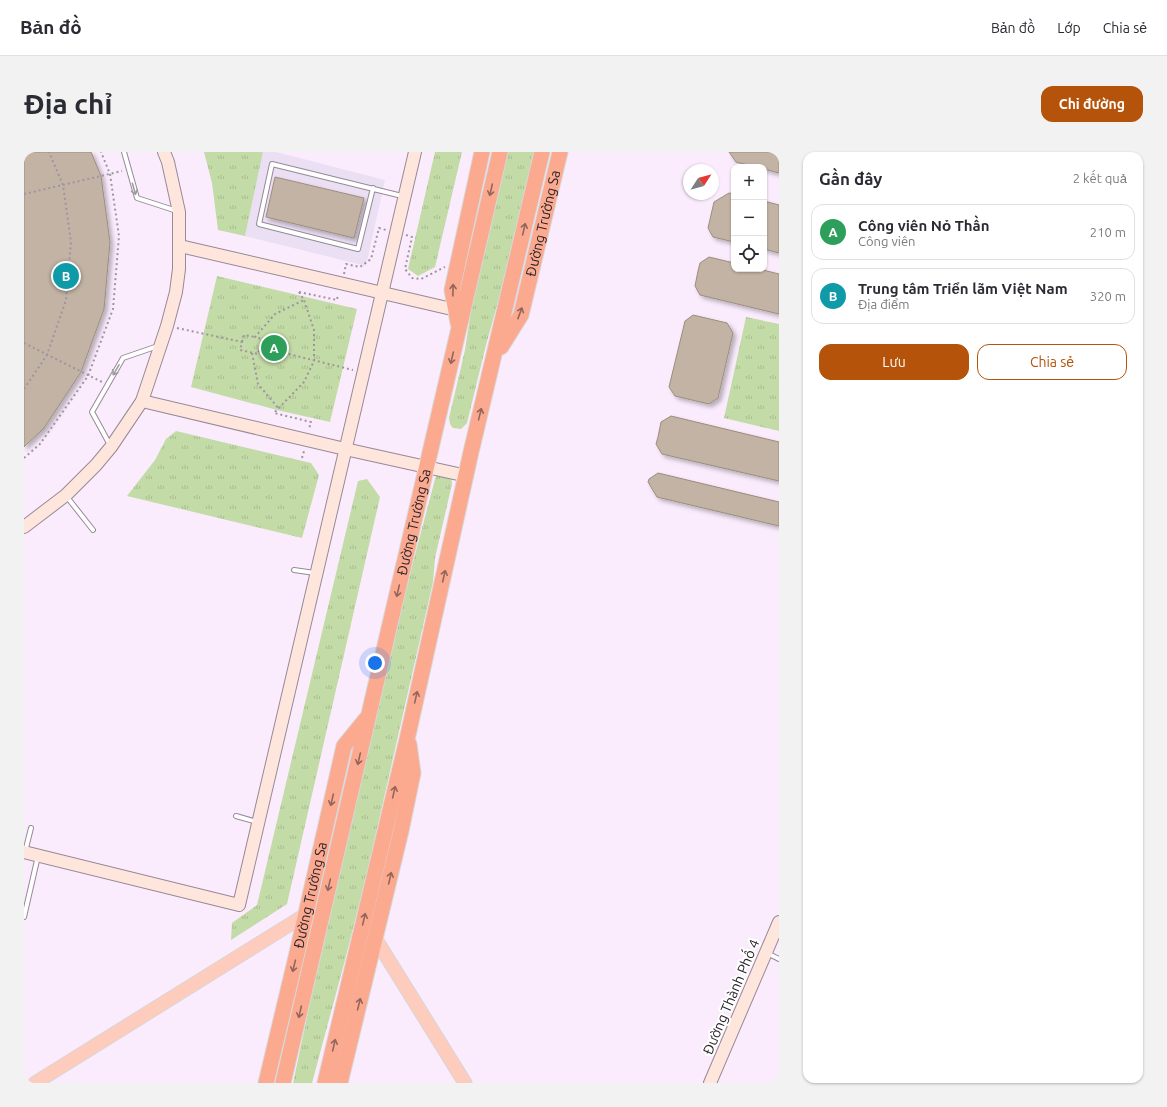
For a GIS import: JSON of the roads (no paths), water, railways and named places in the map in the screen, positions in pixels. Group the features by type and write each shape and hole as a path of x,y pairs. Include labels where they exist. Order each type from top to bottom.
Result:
{"highway":[{"name":"Đường Trường Sa","path":"459,328 452,290 482,152"},
{"name":"Đường Trường Sa","path":"283,1083 500,152"},
{"name":"Đường Trường Sa","path":"325,1083 408,735 467,476 471,452 542,152"},
{"name":"Đường Trường Sa","path":"494,358 521,315 560,152"},
{"path":"465,232 481,236"},
{"path":"518,256 534,260"},
{"name":"Đường Trường Sa","path":"266,1083 344,746 369,715"},
{"name":"Đường Trường Sa","path":"340,1083 401,831 413,773 408,735"}],"main road":[{"path":"35,1083 305,915"},
{"path":"375,938 466,1083"}],"street":[{"path":"24,527 66,495 96,466 111,447 142,401 167,326 176,292 179,269 179,212 168,162 164,152"},
{"path":"25,852 239,905 415,152"},
{"path":"180,246 456,310"},
{"path":"142,401 467,476"},
{"name":"Đường Thành Phố 4","path":"710,1083 779,922"}],"lane":[{"path":"124,152 137,198 179,212"},
{"path":"373,188 358,248 259,224 272,164 373,188 405,196"},
{"path":"111,447 92,412 123,358 160,346"},
{"path":"66,495 93,530"},
{"path":"294,570 316,574"},
{"path":"236,816 258,822"},
{"path":"25,852 31,828"},
{"path":"24,917 38,856"},
{"path":"766,953 779,959"}],"place":[{"name":"Trung tâm Triển lãm Việt Nam","path":"66,276"},
{"name":"Công viên Nỏ Thần","path":"274,348"}]}
